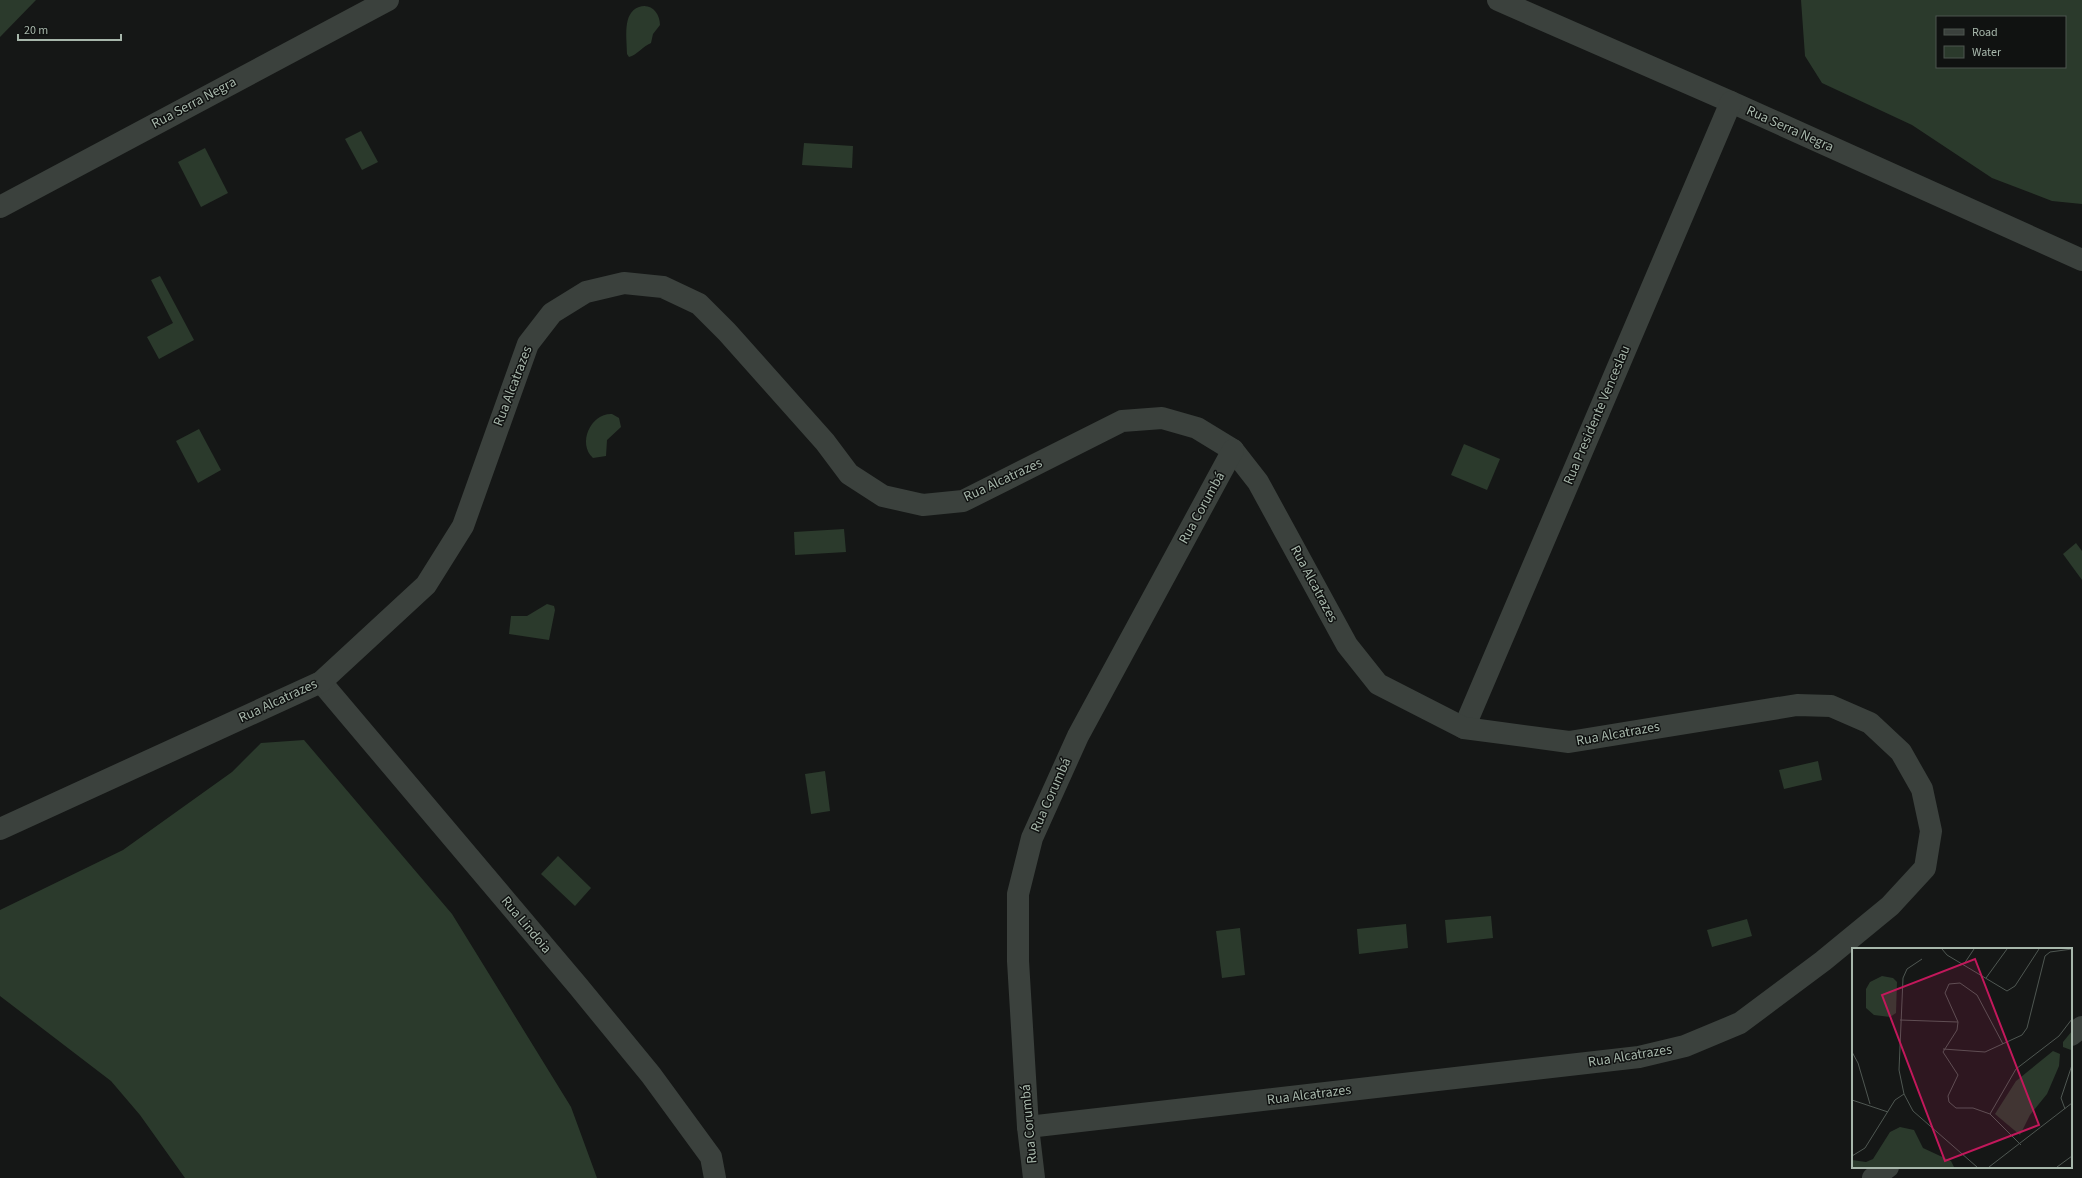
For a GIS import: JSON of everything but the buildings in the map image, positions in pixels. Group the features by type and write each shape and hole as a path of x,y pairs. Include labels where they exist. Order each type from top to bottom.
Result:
{"street":[{"name":"Rua Serra Negra","path":"0,206 388,0"},
{"name":"Rua Serra Negra","path":"1498,0 2082,260"},
{"name":"Rua Presidente Venceslau","path":"1464,728 1730,102"},
{"name":"Rua Alcatrazes","path":"0,829 321,682 426,585 463,526 528,344 552,313 586,292 624,283 663,287 699,304 727,332 794,407 850,474 883,496 923,505 963,501 1122,421 1162,418 1197,428 1233,450 1258,482 1277,514 1347,645 1378,684 1464,728 1569,742 1797,705 1831,706 1870,724 1901,752 1922,789 1931,831 1924,868 1890,906 1823,961 1740,1023 1684,1046 1639,1057 1028,1127"},
{"name":"Rua Corumbá","path":"1034,1178 1028,1127 1018,961 1018,894 1032,838 1078,736 1233,450"},
{"name":"Rua Lindoia","path":"321,682 578,986 651,1075 711,1157 715,1178"},
{"path":"1873,1178 1887,1168"}],"water":[{"path":"0,0 36,0 0,37"},
{"path":"1801,0 2082,0 2082,204 2052,201 1992,178 1912,125 1822,83 1805,56"},
{"path":"647,6 654,10 657,13 660,25 653,34 651,43 629,57 627,54 626,41 628,20 634,10 639,7"},
{"path":"361,131 378,162 362,170 345,139"},
{"path":"804,143 853,146 852,168 802,165"},
{"path":"205,148 228,193 201,207 178,162"},
{"path":"160,276 194,340 159,359 147,337 173,323 151,280"},
{"path":"612,414 619,418 621,427 607,440 606,456 593,458 588,452 586,445 586,437 589,430 598,418 604,415"},
{"path":"199,429 221,470 198,483 176,441"},
{"path":"1464,444 1500,459 1487,490 1451,475"},
{"path":"844,529 846,552 795,555 794,532"},
{"path":"2076,543 2082,551 2082,580 2063,554"},
{"path":"547,604 554,606 555,610 549,640 509,634 511,616 527,616"},
{"path":"304,740 452,914 571,1107 597,1178 185,1178 140,1115 111,1081 0,996 0,910 123,850 232,772 261,743"},
{"path":"1818,761 1822,780 1784,789 1779,770"},
{"path":"825,771 830,811 811,814 805,774"},
{"path":"558,856 591,888 575,906 541,874"},
{"path":"1491,916 1493,938 1447,943 1445,920"},
{"path":"1747,919 1752,936 1712,947 1707,930"},
{"path":"1406,924 1408,948 1359,954 1357,929"},
{"path":"1240,928 1245,975 1222,978 1216,931"}]}
